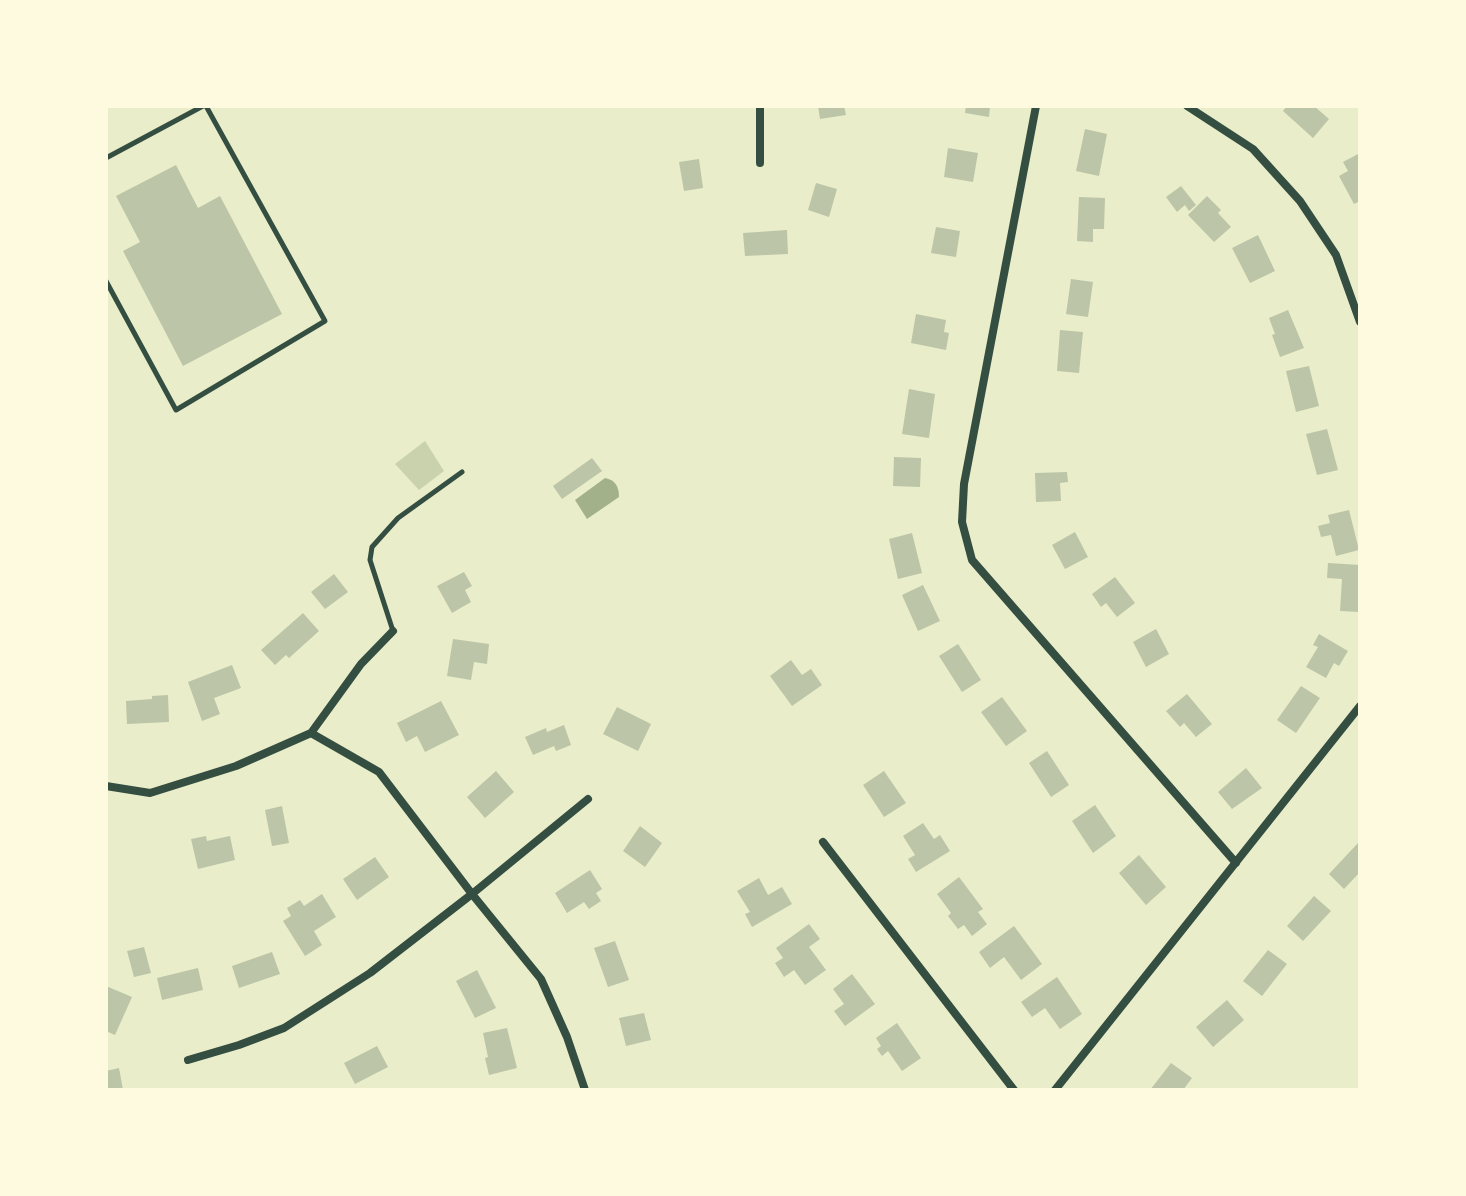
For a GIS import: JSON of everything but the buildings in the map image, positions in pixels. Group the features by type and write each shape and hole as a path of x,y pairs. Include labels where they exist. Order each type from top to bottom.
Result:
{"street":[{"path":"760,106 760,163"},
{"path":"1036,106 964,484 962,522 972,560 1236,863"},
{"path":"1187,106 1253,149 1300,201 1336,255 1360,322"},
{"path":"106,786 150,793 236,766 311,733 361,664 393,631"},
{"path":"1055,1090 1360,706"},
{"path":"311,733 379,772 541,979 567,1037 585,1090"},
{"path":"188,1060 284,1028 370,973 588,799"},
{"path":"823,842 1014,1090"}],"lane":[{"path":"106,158 204,106 325,321 176,410 106,281"},
{"path":"393,631 370,560 372,547 398,518 462,472"}],"shaded area":[{"path":"425,441 444,471 419,490 395,464"},
{"path":"605,478 616,484 619,497 587,519 575,500"}]}
